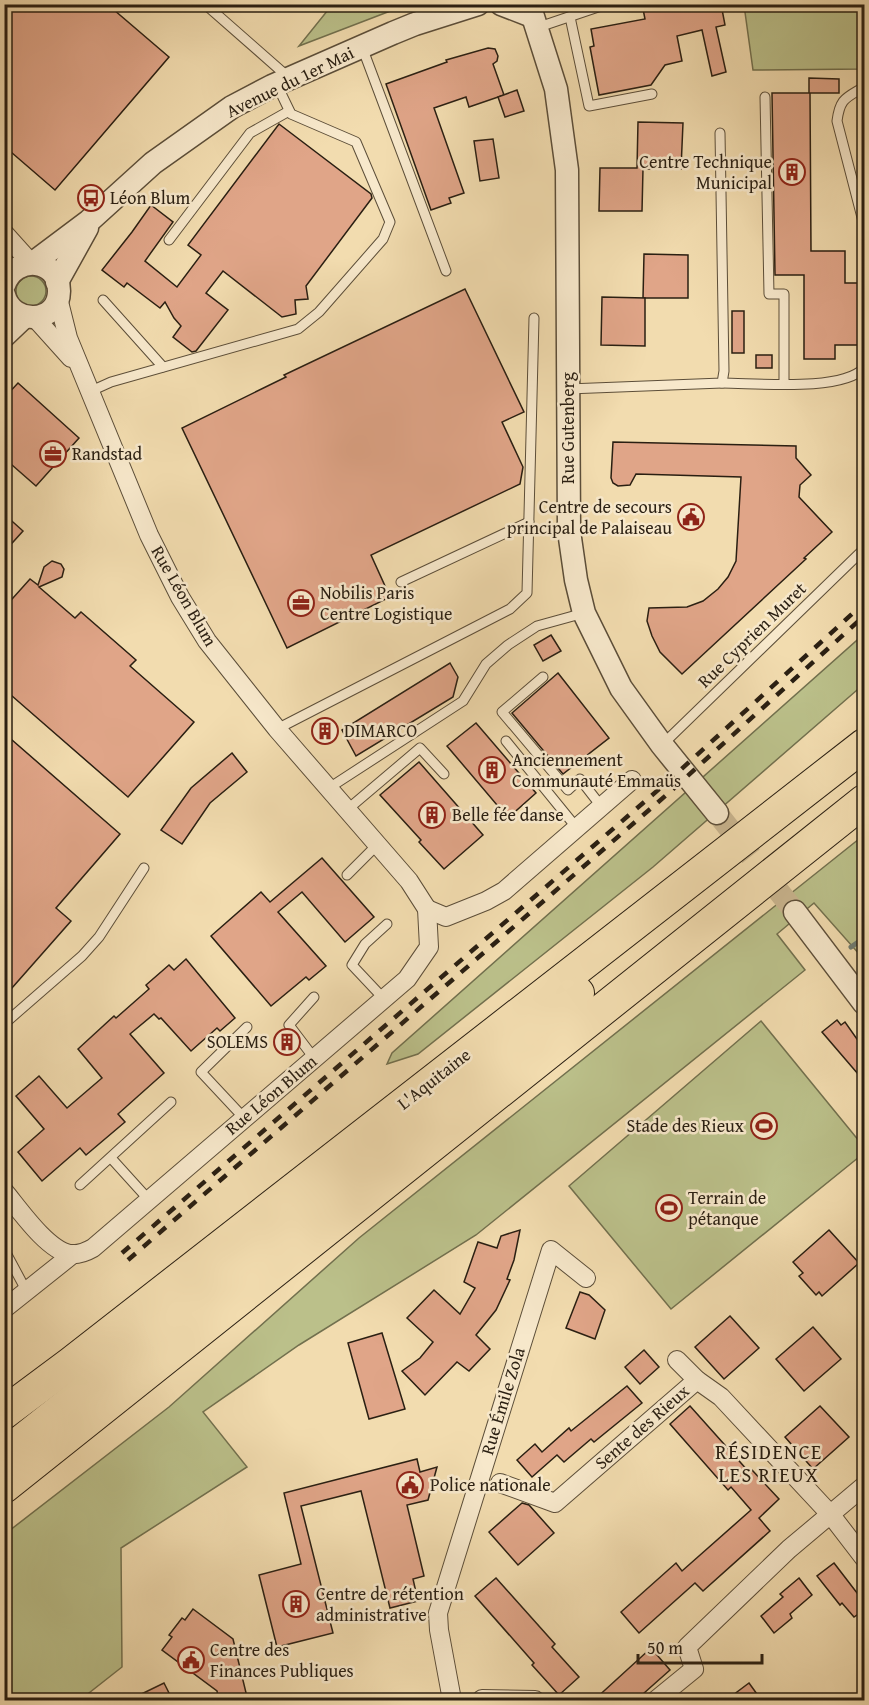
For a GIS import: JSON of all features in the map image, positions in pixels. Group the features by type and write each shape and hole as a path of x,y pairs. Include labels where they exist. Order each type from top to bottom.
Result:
{"highway":[{"name":"L'Aquitaine","path":"4,1413 81,1356 864,745"},
{"path":"4,1487 864,801"},
{"path":"4,1455 485,1072 752,847 778,813"}],"street":[{"name":"Avenue du 1er Mai","path":"415,24 434,4"},
{"name":"Avenue du 1er Mai","path":"30,317 9,307 5,288 17,267 32,263 89,221 148,167 192,134 232,107 283,82 415,24 478,4"},
{"path":"501,4 533,16"},
{"name":"Rue Gutenberg","path":"533,16 556,89 567,170 569,531 576,580 584,613 621,688 662,745 717,813"},
{"name":"Avenue du 1er Mai","path":"4,336 30,317 50,311 89,221"},
{"path":"4,233 32,263 48,269 58,290"},
{"name":"Rue Léon Blum","path":"4,1309 73,1254 93,1248 407,979 429,946 427,909 409,881 277,729 207,640 180,597 149,535 68,338 58,290"},
{"path":"30,317 81,368"},
{"path":"427,909 446,917 504,891 632,780"},
{"path":"795,912 864,1003"},
{"path":"4,1191 54,1246 63,1252 73,1254"},
{"name":"Rue Émile Zola","path":"452,1701 438,1613 551,1250 586,1278"},
{"path":"677,1360 696,1380"},
{"name":"Sente des Rieux","path":"500,1483 555,1503 696,1380 721,1397 831,1515 864,1558"},
{"path":"656,1701 694,1669 687,1647 789,1549 864,1486"},
{"path":"482,1699 535,1701"}],"lane":[{"path":"91,392 111,382 297,329 319,312 383,239 390,222 356,142 291,114 283,82 205,4"},
{"path":"533,16 570,17 607,4"},
{"path":"570,17 589,106 652,94"},
{"path":"362,47 446,271"},
{"path":"864,87 842,100 838,107 837,121 864,225"},
{"path":"765,97 769,294 784,294 784,384"},
{"path":"169,240 250,133 289,111"},
{"path":"720,133 724,371 722,383"},
{"path":"103,300 163,368"},
{"path":"277,729 510,609 527,592 534,318"},
{"path":"568,389 722,383 830,383 858,374 864,368"},
{"path":"401,582 529,522"},
{"name":"Rue Cyprien Muret","path":"662,745 864,549"},
{"path":"329,788 463,701 486,664 508,645 537,626 584,613"},
{"path":"543,677 502,711 568,789 580,779 601,806"},
{"path":"506,741 576,827"},
{"path":"348,809 420,748 444,774"},
{"path":"346,874 378,844"},
{"path":"4,1024 82,956 99,937 144,868"},
{"path":"384,999 352,965 366,944 387,924"},
{"path":"314,997 289,1025 314,1058"},
{"path":"244,1118 201,1072 247,1027"},
{"path":"80,1185 171,1102"},
{"path":"111,1158 149,1200"},
{"path":"4,1249 27,1292"}],"green space":[{"path":"332,4 406,5 299,46"},
{"path":"744,5 864,5 864,69 753,70"},
{"path":"31,276 41,281 46,291 41,301 31,306 21,301 16,291 21,281"},
{"path":"864,634 864,684 653,867 418,1054 387,1064 392,1053"},
{"path":"864,835 864,951 860,955 814,903 777,934 805,970 476,1235 299,1345 203,1412 247,1467 121,1548 122,1667 80,1700 5,1700 5,1534 169,1407 359,1238"},
{"path":"761,1021 864,1147 864,1153 671,1309 569,1186"}],"building":[{"path":"4,4 107,4 169,57 55,190 4,146"},
{"path":"642,4 721,4 725,25 716,27 726,72 712,76 702,30 677,36 682,61 665,65 651,85 599,95 590,47 594,46 591,29 645,19"},
{"path":"488,48 495,49 498,56 497,61 493,64 504,95 469,107 466,97 434,108 464,193 449,198 451,203 431,210 386,84 447,62 446,60"},
{"name":"Centre Technique Municipal","path":"809,78 839,79 839,93 810,93 811,251 845,251 845,283 860,283 861,345 835,345 835,359 804,359 804,275 775,275 772,93 809,93"},
{"path":"517,90 524,111 505,117 498,97"},
{"path":"638,122 683,123 681,169 643,169 642,211 599,211 600,168 637,168"},
{"path":"279,124 371,194 372,198 306,286 308,299 295,300 296,314 282,317 223,271 206,293 228,310 196,351 192,352 173,337 181,326 165,302 160,308 127,283 124,287 102,270 151,205 173,222 145,261 177,287 201,255 188,245"},
{"path":"493,139 499,178 480,181 474,141"},
{"path":"644,254 688,255 688,298 643,298"},
{"path":"465,289 524,412 502,422 523,467 520,484 371,555 390,597 287,648 182,428 286,377 284,375"},
{"path":"602,297 645,298 645,346 601,345"},
{"path":"732,311 744,311 744,353 732,353"},
{"path":"756,355 772,355 772,368 756,368"},
{"path":"18,383 79,438 36,486 4,458 4,398"},
{"path":"613,442 796,446 796,458 811,475 800,485 799,497 832,532 682,674 660,652 652,636 647,621 649,608 687,607 703,601 728,577 736,561 741,477 636,474 630,485 618,486 611,478"},
{"path":"4,514 23,531 4,552"},
{"path":"52,561 61,564 64,569 62,577 39,587 75,618 81,612 136,660 130,666 194,722 128,797 4,689 4,608 30,579 38,585 44,567"},
{"path":"551,635 561,651 543,661 534,645"},
{"path":"450,663 458,677 453,697 356,756 342,730"},
{"path":"558,673 609,738 563,774 512,713"},
{"name":"Anciennement Communauté Emmaüs","path":"476,723 536,793 508,818 447,746"},
{"path":"4,733 120,834 56,908 71,921 4,997"},
{"path":"232,753 247,772 210,803 182,844 161,830 191,788"},
{"name":"Belle fée danse","path":"419,762 483,835 444,869 380,795"},
{"path":"322,858 374,917 345,942 302,892 278,912 326,966 309,980 306,977 271,1006 211,936 261,892 270,902"},
{"path":"186,959 235,1018 220,1031 217,1028 191,1051 161,1018 159,1019 154,1014 130,1034 164,1073 118,1114 125,1122 86,1155 80,1148 42,1181 18,1152 44,1129 16,1096 39,1076 67,1108 102,1078 78,1049 114,1016 116,1018 149,989 146,985 169,965 174,970"},
{"path":"837,1020 841,1025 845,1022 864,1049 864,1081 822,1032"},
{"path":"520,1230 514,1260 507,1279 510,1280 496,1310 476,1335 490,1349 469,1371 457,1362 425,1395 402,1371 420,1358 433,1342 407,1318 434,1290 460,1314 475,1288 464,1282 478,1242 497,1248 501,1236"},
{"path":"829,1230 859,1263 822,1296 819,1292 816,1295 799,1276 803,1273 793,1262"},
{"path":"580,1292 589,1295 605,1310 595,1339 566,1328"},
{"path":"730,1316 759,1348 724,1379 695,1347"},
{"path":"813,1327 841,1359 804,1391 776,1359"},
{"path":"382,1333 405,1409 369,1419 348,1343"},
{"path":"644,1350 659,1367 640,1384 625,1367"},
{"path":"627,1386 642,1403 594,1442 591,1439 564,1462 557,1455 532,1477 517,1460 535,1444 542,1452 569,1428 571,1431"},
{"path":"690,1406 749,1472 752,1470 779,1499 759,1518 770,1531 703,1591 695,1583 639,1633 621,1612 676,1563 682,1571 751,1510 731,1487 728,1490 670,1424"},
{"path":"820,1406 849,1437 813,1469 785,1437"},
{"path":"417,1459 420,1472 437,1467 428,1500 407,1505 424,1576 413,1579 418,1601 390,1608 361,1491 301,1506 333,1633 277,1647 259,1575 301,1564 284,1493"},
{"path":"522,1503 529,1505 554,1533 518,1565 489,1532"},
{"path":"834,1563 864,1602 864,1625 857,1615 854,1617 842,1603 840,1605 817,1576"},
{"path":"496,1578 555,1644 552,1647 579,1677 559,1695 475,1596"},
{"path":"799,1578 812,1595 790,1614 792,1618 774,1633 761,1616 783,1597 780,1594"},
{"name":"Centre des Finances Publiques","path":"193,1609 233,1639 248,1701 219,1701 217,1691 162,1650 172,1637 169,1635 182,1618 185,1620"},
{"path":"651,1648 670,1670 635,1701 593,1701"},
{"path":"164,1683 170,1695 159,1701 127,1701"},
{"path":"749,1683 762,1701 725,1701"}],"waterway":[{"path":"851,947 864,938"}],"tunnel":[{"path":"717,813 795,912"}],"railway":[{"path":"122,1253 665,784 864,603"},
{"path":"128,1260 671,791 864,616"}],"place":[{"name":"Centre Technique Municipal","path":"792,172"},
{"name":"Léon Blum","path":"91,198"},
{"name":"Randstad","path":"53,454"},
{"name":"Centre de secours principal de Palaiseau","path":"691,517"},
{"name":"Nobilis Paris Centre Logistique","path":"301,603"},
{"name":"DIMARCO","path":"325,731"},
{"name":"Anciennement Communauté Emmaüs","path":"492,770"},
{"name":"Belle fée danse","path":"432,815"},
{"name":"SOLEMS","path":"287,1042"},
{"name":"Stade des Rieux","path":"764,1126"},
{"name":"Terrain de pétanque","path":"669,1208"},
{"name":"Police nationale","path":"410,1485"},
{"name":"Centre de rétention administrative","path":"296,1604"},
{"name":"Centre des Finances Publiques","path":"191,1660"}],"district":[{"name":"RÉSIDENCE LES RIEUX","path":"769,1464"}]}
